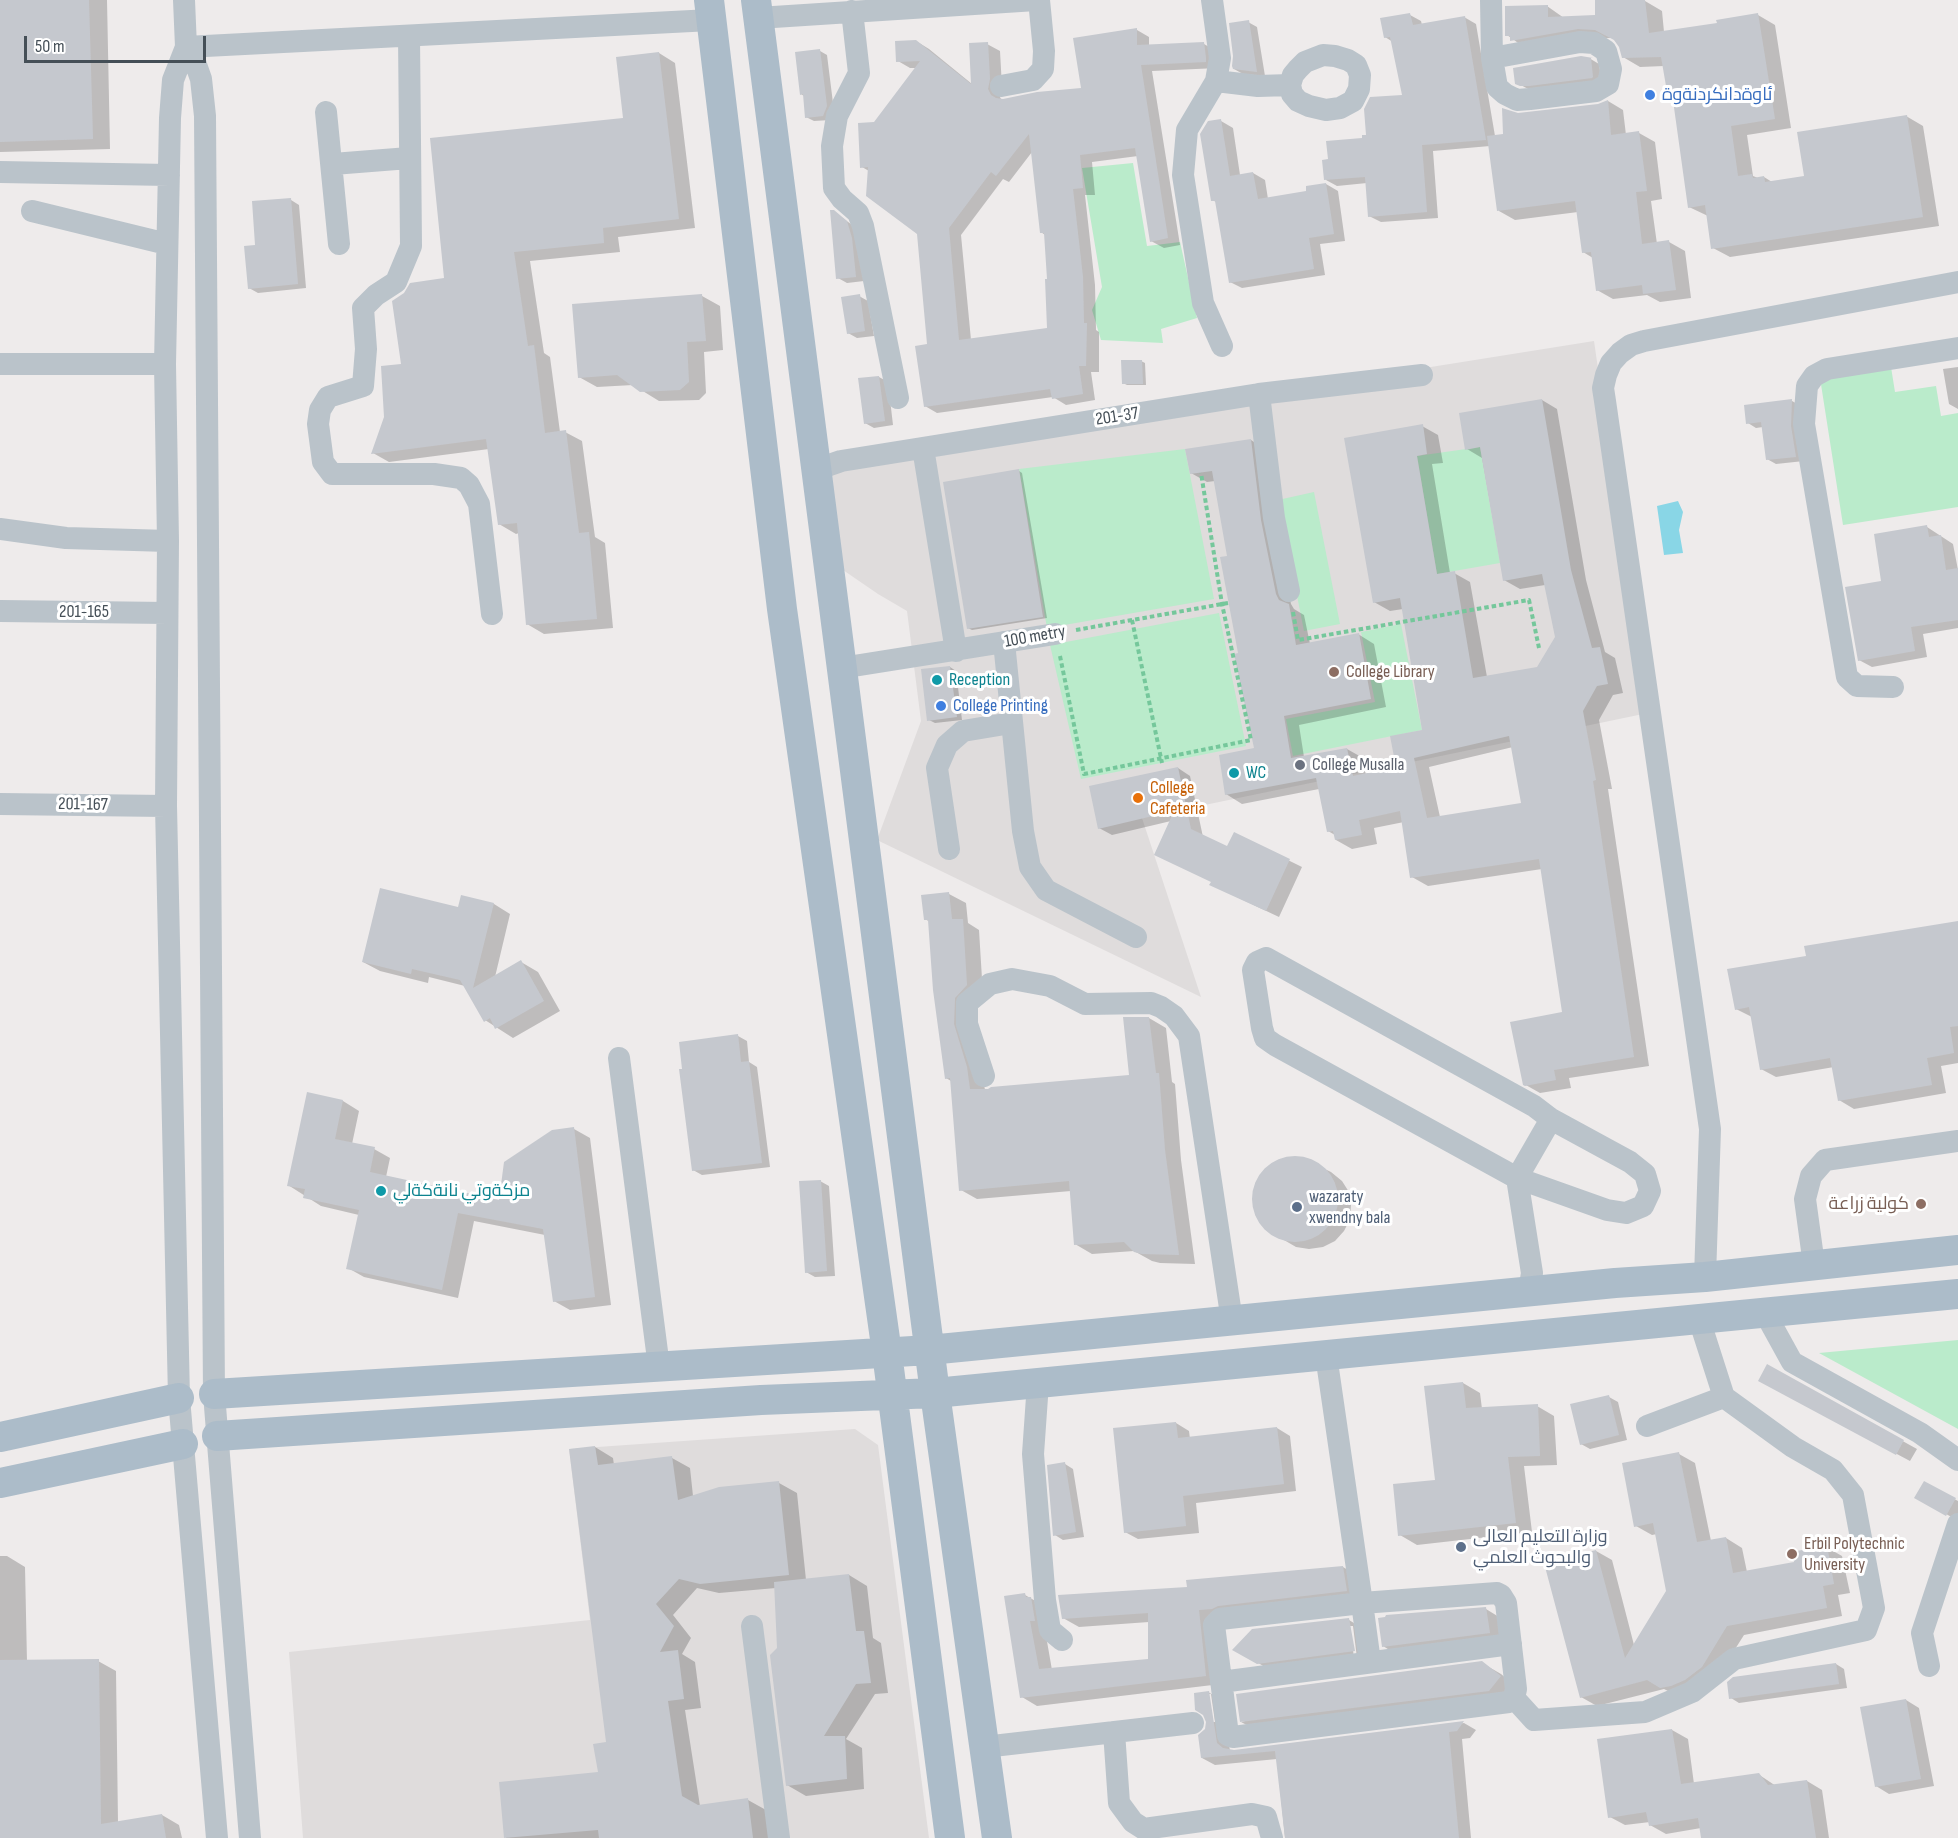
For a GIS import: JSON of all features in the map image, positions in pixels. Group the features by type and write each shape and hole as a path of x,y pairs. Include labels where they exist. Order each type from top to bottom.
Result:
{"main road":[{"path":"757,9 929,1350 997,1838"},
{"path":"710,10 782,609 887,1353 950,1838"},
{"path":"214,1394 929,1350 1615,1283 1705,1277 1958,1250"},
{"path":"1615,1283 1612,1302 1614,1311 1625,1326"},
{"path":"1542,1290 1563,1298 1567,1321 1563,1333"},
{"path":"217,1436 761,1400 891,1397 1958,1294"},
{"path":"248,1391 235,1402 234,1419 245,1431 254,1433"},
{"path":"0,1437 179,1398"},
{"path":"139,1407 150,1408 159,1414 164,1424 165,1434 160,1444 151,1450"},
{"path":"0,1483 183,1444"}],"street":[{"path":"184,0 186,47 173,80 171,98 167,244 166,806 179,1398 217,1838"},
{"path":"757,9 852,11 960,2 1037,0 1044,51 1043,69 1033,80 1001,86"},
{"path":"1212,0 1220,58 1216,81 1187,130 1183,175 1203,303 1222,346"},
{"path":"1491,0 1492,58 1497,87 1505,94 1516,100 1596,91 1608,84 1611,69 1606,51 1594,43 1581,42 1492,58"},
{"path":"186,47 409,36 710,10"},
{"path":"852,11 859,73 837,116 832,146 834,188 842,199 858,213 863,226 898,398"},
{"path":"409,36 411,246 396,282 376,295 363,308 366,349 363,386 328,397 320,410 318,424 323,462 332,474 434,474 461,478 469,485 479,504 492,614"},
{"path":"186,47 201,79 205,116 214,1394 250,1838"},
{"path":"1216,81 1258,86 1290,85"},
{"path":"326,112 333,164 339,244"},
{"path":"333,164 409,158"},
{"path":"0,172 169,175"},
{"path":"32,212 167,244"},
{"path":"1705,1277 1710,1129 1604,395 1606,375 1611,363 1620,353 1631,345 1644,341 1958,282"},
{"path":"1893,687 1857,686 1847,678 1804,424 1807,386 1814,376 1827,369 1958,348"},
{"path":"0,364 165,364"},
{"name":"201-37","path":"815,470 841,461 1259,394 1422,375"},
{"path":"1259,394 1274,518 1289,591"},
{"path":"923,448 956,651"},
{"path":"0,528 66,538 168,542"},
{"name":"201-165","path":"0,611 167,613"},
{"name":"100 metry","path":"841,668 1055,634"},
{"path":"1004,642 1023,831 1030,867 1046,890 1136,937"},
{"path":"949,849 937,768 947,745 963,731 1011,723"},
{"name":"201-167","path":"0,804 166,806"},
{"path":"1266,958 1534,1106 1551,1119 1630,1162 1645,1174 1650,1191 1643,1206 1626,1213 1607,1209 1518,1178 1275,1045 1265,1038 1252,970 1257,962 1266,958"},
{"path":"984,1076 967,1024 967,1004 990,984 1012,979 1050,986 1085,1004 1151,1004 1161,1007 1174,1016 1189,1036 1232,1321"},
{"path":"619,1058 659,1367"},
{"path":"1542,1290 1532,1274 1518,1178 1551,1119"},
{"path":"1814,1265 1805,1199 1811,1176 1825,1160 1958,1141"},
{"path":"1765,1312 1792,1362 1920,1433 1958,1460"},
{"path":"1514,1698 1534,1720 1645,1712 1692,1692 1734,1659 1866,1630 1874,1608 1853,1495 1833,1470 1793,1447 1724,1397 1699,1318"},
{"path":"1326,1355 1370,1662"},
{"path":"1038,1383 1033,1454 1045,1600 1050,1630 1062,1640"},
{"path":"1647,1426 1724,1397"},
{"path":"1929,1666 1922,1633 1958,1524"},
{"path":"1497,1593 1501,1595 1506,1604 1516,1689 1514,1698 1509,1702 1233,1737 1228,1735 1214,1625 1220,1619 1362,1604 1497,1593"},
{"path":"752,1626 779,1838"},
{"path":"1221,1682 1511,1644"},
{"path":"984,1747 1193,1723"},
{"path":"1114,1732 1119,1803 1133,1822 1138,1834 1252,1814 1266,1817 1272,1838"}],"path":[{"path":"1055,634 1084,774 1161,761 1251,740 1222,604 1201,473"},
{"path":"1289,591 1298,640 1529,600 1539,648"},
{"name":"100 metry","path":"1055,634 1228,603"},
{"path":"1132,620 1161,761"}],"shaded area":[{"path":"1594,341 1648,713 1142,818 1201,997 877,840 921,721 907,611 827,559 815,470 841,461"},
{"path":"855,1429 878,1445 929,1838 303,1838 289,1652 590,1620 569,1449"}],"green space":[{"path":"1133,163 1147,246 1180,242 1197,318 1161,329 1163,343 1101,340 1092,310 1102,287 1082,168"},
{"path":"1891,367 1895,392 1936,386 1941,416 1958,413 1958,507 1843,525 1820,378"},
{"path":"1480,447 1500,563 1437,574 1417,456"},
{"path":"1185,449 1214,599 1047,628 1019,469"},
{"path":"1314,492 1340,624 1304,631 1278,500"},
{"path":"1219,613 1246,746 1081,779 1050,645"},
{"path":"1401,624 1422,730 1293,756 1286,719 1375,702 1361,632"},
{"path":"1958,1340 1958,1429 1819,1353"}],"water":[{"path":"1678,501 1683,512 1679,530 1683,553 1664,555 1657,506"}],"building":[{"path":"0,0 89,0 93,139 0,142"},
{"path":"1595,0 1645,0 1649,33 1717,23 1716,20 1758,13 1775,119 1731,126 1738,176 1752,174 1753,178 1764,176 1765,182 1804,176 1797,132 1907,115 1923,217 1711,249 1705,205 1688,208 1671,86 1666,86 1661,57 1622,58 1614,40 1595,30 1578,29 1510,41 1510,36 1505,36 1505,6 1548,5 1548,17 1595,15"},
{"path":"1410,13 1413,25 1465,16 1486,140 1422,145 1427,212 1368,217 1365,177 1324,180 1322,160 1328,159 1326,141 1362,138 1362,135 1366,135 1364,109 1370,97 1402,95 1390,37 1384,38 1380,18"},
{"path":"1249,20 1257,72 1233,69 1232,66 1229,23"},
{"path":"1137,28 1137,45 1204,42 1206,62 1141,65 1168,238 1150,242 1135,148 1080,155 1083,188 1073,189 1083,277 1084,323 1087,323 1086,366 1079,366 1083,394 1052,399 1050,389 924,407 915,346 927,344 917,234 866,196 868,167 860,168 858,123 874,122 920,61 896,62 895,41 916,40 971,84 969,43 988,42 990,79 988,89 991,95 1003,99 1037,92 1081,88 1073,38","holes":["1029,134 1040,233 1044,233 1047,328 959,340 949,228 991,172 996,176"]},
{"path":"820,49 827,106 823,116 805,118 795,52"},
{"path":"659,52 679,219 603,228 604,243 514,252 528,346 534,345 545,433 566,430 579,533 589,532 597,619 526,625 517,523 498,525 486,439 371,454 384,417 381,366 401,364 392,301 404,293 410,283 444,278 430,138 623,118 616,57"},
{"path":"1581,56 1593,58 1591,58 1592,78 1529,86 1515,84 1513,68"},
{"path":"1608,100 1611,135 1639,131 1647,191 1636,192 1642,244 1669,240 1676,290 1643,294 1642,285 1596,291 1591,252 1582,253 1575,201 1497,211 1487,136 1503,134 1502,108 1518,113 1598,104"},
{"path":"1221,119 1230,176 1253,172 1258,199 1306,191 1306,186 1326,183 1334,234 1309,238 1314,269 1229,283 1215,201 1211,201 1200,134 1208,121"},
{"path":"291,198 298,284 248,289 244,246 255,245 252,201"},
{"path":"830,210 834,210 847,221 852,238 856,277 836,279"},
{"path":"702,294 706,341 687,342 689,382 680,390 640,392 617,375 578,378 572,304"},
{"path":"860,294 865,331 847,334 841,297"},
{"path":"1121,360 1142,360 1143,384 1122,384"},
{"path":"879,376 885,421 864,424 858,378"},
{"path":"1542,399 1571,570 1592,648 1600,647 1608,684 1597,686 1583,711 1596,780 1593,781 1634,1057 1554,1070 1556,1080 1525,1086 1510,1022 1562,1012 1539,859 1410,878 1400,811 1359,820 1362,835 1335,840 1333,831 1327,832 1316,778 1225,795 1219,755 1254,748 1234,654 1238,653 1220,557 1227,556 1212,471 1190,474 1185,449 1251,439 1261,520 1276,594 1279,600 1289,604 1296,645 1359,633 1371,699 1284,716 1291,758 1347,748 1353,776 1396,767 1390,736 1422,730 1400,598 1373,603 1344,438 1423,424 1427,454 1417,456 1437,574 1455,571 1473,678 1537,667 1555,637 1542,574 1503,581 1480,447 1465,450 1459,413","holes":["1509,736 1521,803 1427,818 1414,758"]},
{"path":"1792,399 1791,426 1796,457 1766,460 1761,422 1746,424 1744,405"},
{"path":"1019,469 1043,617 967,629 943,482"},
{"path":"1927,525 1929,537 1941,535 1946,570 1958,568 1958,620 1911,627 1915,651 1858,661 1845,587 1881,581 1874,534"},
{"path":"950,666 957,717 927,721 921,669"},
{"path":"1178,767 1191,829 1227,846 1234,832 1290,859 1266,911 1209,885 1211,882 1154,855 1174,811 1098,829 1089,786"},
{"path":"380,888 458,907 461,895 494,903 473,988 521,960 544,1001 495,1029 490,1018 484,1022 460,980 412,969 411,974 362,962"},
{"path":"949,892 952,919 963,919 967,985 955,998 954,1024 967,1067 970,1089 1129,1075 1123,1017 1149,1017 1156,1073 1159,1073 1165,1150 1179,1255 1142,1254 1134,1252 1124,1242 1074,1245 1069,1181 959,1191 950,1078 945,1079 933,990 928,920 924,920 921,895"},
{"path":"1958,921 1958,1026 1950,1027 1954,1053 1927,1058 1932,1085 1838,1101 1830,1058 1760,1070 1749,1007 1735,1010 1727,969 1806,956 1804,946"},
{"path":"738,1034 741,1062 749,1061 762,1163 692,1171 679,1069 682,1069 679,1042"},
{"path":"307,1092 343,1100 335,1139 375,1147 370,1172 499,1200 504,1162 552,1130 574,1127 595,1297 553,1302 543,1229 458,1213 442,1290 346,1269 359,1210 303,1198 305,1189 287,1186"},
{"path":"1295,1156 1311,1160 1325,1169 1334,1183 1338,1199 1334,1215 1325,1229 1311,1238 1295,1242 1279,1238 1265,1229 1256,1215 1252,1199 1256,1183 1265,1169 1279,1160"},
{"path":"821,1180 827,1271 805,1273 799,1181"},
{"path":"1767,1364 1904,1440 1896,1455 1758,1381"},
{"path":"1463,1382 1466,1408 1538,1404 1540,1456 1508,1457 1516,1523 1398,1536 1393,1484 1435,1480 1424,1386"},
{"path":"1609,1395 1619,1435 1580,1445 1570,1404"},
{"path":"1176,1422 1178,1438 1277,1427 1284,1484 1183,1496 1186,1526 1124,1533 1113,1428"},
{"path":"595,1446 598,1465 672,1456 678,1500 719,1487 779,1481 789,1575 700,1584 679,1579 656,1604 674,1626 660,1652 678,1650 684,1699 668,1701 682,1796 698,1805 748,1798 753,1838 599,1838 598,1830 504,1838 499,1782 598,1772 593,1744 606,1742 569,1449"},
{"path":"1679,1452 1697,1542 1726,1537 1733,1573 1794,1562 1792,1552 1827,1545 1834,1584 1823,1586 1827,1608 1727,1626 1702,1667 1685,1680 1671,1686 1660,1688 1647,1680 1580,1698 1544,1563 1596,1550 1625,1658 1666,1591 1653,1523 1634,1527 1622,1463"},
{"path":"1065,1462 1076,1532 1053,1536 1047,1465"},
{"path":"1924,1481 1956,1498 1946,1516 1914,1498"},
{"path":"1343,1566 1347,1591 1199,1610 1206,1676 1020,1698 1004,1596 1025,1593 1026,1597 1031,1597 1035,1621 1030,1621 1039,1669 1148,1659 1148,1613 1062,1619 1058,1595 1187,1587 1186,1580"},
{"path":"849,1574 856,1631 864,1631 871,1683 856,1684 824,1736 845,1736 847,1779 786,1786 770,1655 777,1648 774,1582"},
{"path":"1486,1607 1490,1633 1382,1647 1378,1618 1386,1615"},
{"path":"1349,1618 1355,1651 1257,1664 1232,1650 1252,1629"},
{"path":"99,1659 101,1824 162,1814 166,1838 0,1838 0,1660"},
{"path":"1482,1661 1501,1676 1489,1691 1240,1722 1236,1694"},
{"path":"1836,1663 1839,1684 1729,1699 1727,1682 1733,1677"},
{"path":"1209,1691 1217,1743 1223,1748 1234,1750 1464,1721 1457,1731 1449,1732 1459,1838 1285,1838 1275,1751 1201,1758 1198,1735 1205,1729 1206,1722 1203,1715 1195,1710 1194,1693"},
{"path":"1906,1699 1921,1779 1875,1787 1860,1707"},
{"path":"1672,1729 1681,1784 1759,1773 1768,1785 1807,1780 1816,1838 1701,1838 1698,1818 1649,1826 1646,1812 1608,1818 1597,1739"}],"place":[{"name":"ئاوةدانكردنةوة","path":"1650,95"},
{"name":"College Library","path":"1334,672"},
{"name":"Reception","path":"937,680"},
{"name":"College Printing","path":"941,706"},
{"name":"College Musalla","path":"1300,765"},
{"name":"WC","path":"1234,773"},
{"name":"College Cafeteria","path":"1138,798"},
{"name":"مزكةوتي نانةكةلي","path":"381,1191"},
{"name":"كولية زراعة","path":"1921,1204"},
{"name":"wazaraty xwendny bala","path":"1297,1207"},
{"name":"وزارة التعليم العالى والبحوث العلمي","path":"1461,1547"},
{"name":"Erbil Polytechnic University","path":"1792,1554"}]}
